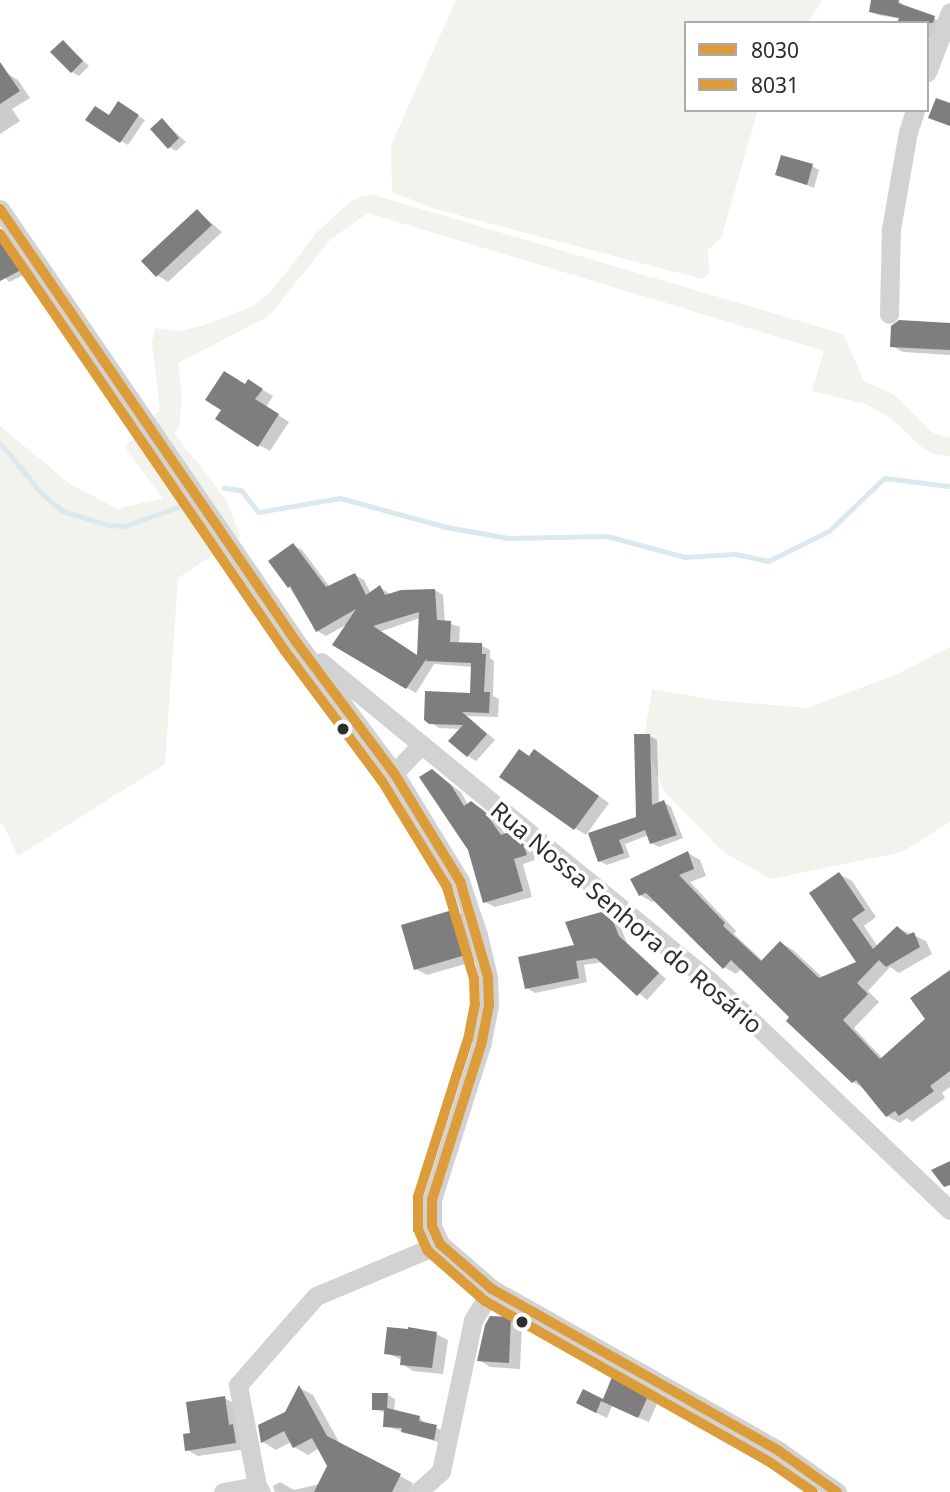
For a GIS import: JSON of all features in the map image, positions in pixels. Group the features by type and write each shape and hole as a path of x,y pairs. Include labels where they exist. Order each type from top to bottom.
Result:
{"street":[{"path":"929,67 950,12"},
{"path":"890,314 891,229 908,132 914,112"},
{"path":"0,209 297,643 394,773 460,881 478,935 488,977 489,1005 482,1042 432,1200 432,1226 440,1244 492,1289 779,1451 837,1492"},
{"name":"Rua Nossa Senhora do Rosário","path":"297,643 710,982 950,1210"},
{"path":"394,773 422,744"},
{"path":"223,1492 259,1489 238,1385 316,1296 440,1244"},
{"path":"418,1492 441,1471 474,1320 492,1289"}],"shaded area":[{"path":"456,0 822,0 809,21 684,21 684,112 757,112 721,238 708,250 709,273 702,279 435,209 392,192 391,145"},
{"path":"374,195 843,334 864,381 893,394 931,432 950,438 950,456 936,455 924,449 892,419 866,404 812,391 824,351 368,213 331,239 269,316 178,363 182,396 179,428 174,433 227,501 240,537 178,578 165,764 18,856 3,824 0,825 0,426 69,483 117,509 163,498 125,447 160,410 152,343 155,328 178,331 202,326 253,306 270,293 316,233 351,201"},
{"path":"950,647 950,822 902,852 771,879 723,852 663,790 644,736 652,689 714,700 807,708 895,675"}],"building":[{"path":"871,0 899,0 898,3 935,16 933,23 929,23 898,21 899,18 869,12"},
{"path":"63,40 83,61 71,73 50,52"},
{"path":"0,62 20,91 0,104"},
{"path":"936,98 950,103 950,126 928,118"},
{"path":"118,101 139,115 120,143 85,120 95,106 109,115"},
{"path":"162,118 179,138 168,149 150,129"},
{"path":"781,155 813,164 807,185 775,175"},
{"path":"197,209 212,225 156,277 141,261"},
{"path":"0,231 21,270 0,281"},
{"path":"899,320 950,323 950,350 890,347 891,326"},
{"path":"224,371 245,384 248,379 263,389 255,399 279,414 258,447 215,419 221,410 205,400"},
{"path":"293,543 326,587 355,573 366,595 380,585 385,595 401,590 435,589 437,620 451,621 450,642 482,643 482,654 486,654 484,692 490,692 489,713 462,712 487,734 467,757 448,741 463,725 429,724 424,720 425,691 470,693 471,663 426,661 427,658 406,689 332,645 356,609 316,632 290,586 288,588 268,561","holes":["419,612 417,655 373,626"]},
{"path":"634,734 650,734 652,805 664,800 677,835 650,844 645,830 619,840 624,853 598,862 588,833 636,817"},
{"path":"519,749 529,756 534,749 599,796 574,830 499,777"},
{"path":"432,769 451,785 464,806 471,801 485,812 501,835 509,832 523,844 527,855 514,859 523,891 483,903 468,850 419,777"},
{"path":"688,851 694,869 679,875 725,923 723,926 761,961 780,941 819,978 856,962 809,893 839,872 865,910 852,919 873,949 897,926 907,935 914,932 920,947 886,967 879,960 857,983 868,994 843,1020 880,1059 925,1019 910,998 950,970 950,1071 930,1086 934,1091 899,1116 895,1111 886,1117 856,1080 852,1083 786,1021 789,1017 731,960 723,969 646,893 639,896 630,879"},
{"path":"456,909 469,954 414,970 401,925"},
{"path":"605,911 611,916 619,936 659,973 637,996 596,958 576,961 579,978 525,989 518,957 574,945 565,922"},
{"path":"950,1161 950,1185 944,1187 931,1170"},
{"path":"490,1316 511,1317 509,1363 477,1361 485,1325"},
{"path":"387,1327 437,1332 432,1368 400,1365 401,1356 384,1354"},
{"path":"621,1376 650,1392 638,1418 601,1401 596,1413 576,1403 583,1389 603,1399 612,1377 619,1380"},
{"path":"299,1385 327,1436 401,1474 392,1492 314,1492 327,1466 312,1438 293,1448 284,1431 261,1443 258,1425 285,1412"},
{"path":"372,1393 388,1393 387,1408 420,1416 419,1421 437,1425 434,1440 401,1432 402,1428 383,1427 384,1410 372,1410"},
{"path":"225,1396 229,1425 233,1424 236,1443 185,1451 183,1434 190,1433 186,1402"}],"waterway":[{"path":"0,443 42,494 63,511 108,525 124,526 181,506"},
{"path":"224,488 241,490 258,512 340,498 446,527 508,538 607,536 685,557 735,554 768,561 829,531 884,478 950,486"}],"transit line":[{"name":"8030","path":"0,209 297,643 394,773 460,881 488,977 489,1005 482,1042 432,1200 432,1226 440,1244 492,1289 779,1451 837,1492"},
{"name":"8031","path":"0,234 285,651 382,781 447,887 474,979 475,1004 468,1039 418,1197 418,1229 428,1251 485,1301 771,1463 813,1492"}]}
